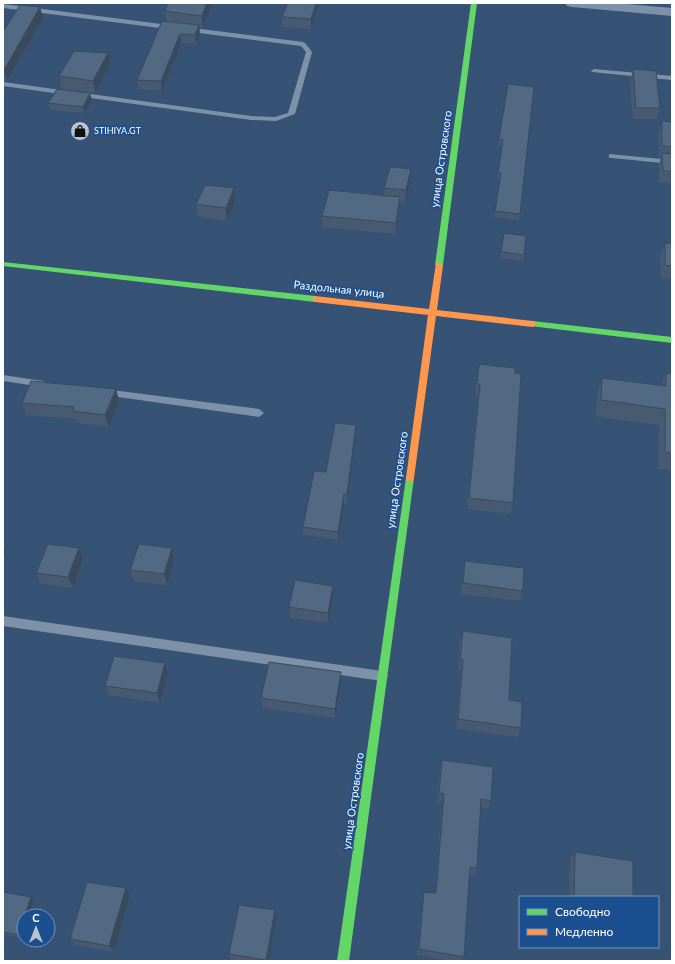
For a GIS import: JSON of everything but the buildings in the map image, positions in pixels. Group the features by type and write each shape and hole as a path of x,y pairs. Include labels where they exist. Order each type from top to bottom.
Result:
{"street":[{"name":"улица Островского","path":"343,961 474,3"},
{"path":"572,3 669,9"},
{"name":"Раздольная улица","path":"3,264 433,311 672,340"}],"lane":[{"path":"3,6 303,44 309,52 291,114 276,119 251,118 3,84"},
{"path":"594,71 672,78"},
{"path":"612,156 672,162"},
{"path":"3,378 50,385"},
{"path":"96,391 259,413"},
{"path":"3,621 382,676"}],"traffic: fast":[{"path":"439,265 474,3"},
{"path":"3,264 315,299"},
{"path":"533,324 672,340"},
{"path":"343,961 410,478"}],"traffic: slow":[{"path":"410,478 439,265"},
{"path":"315,299 533,324"}],"place":[{"name":"STIHIYA.GT","path":"80,131"}]}
